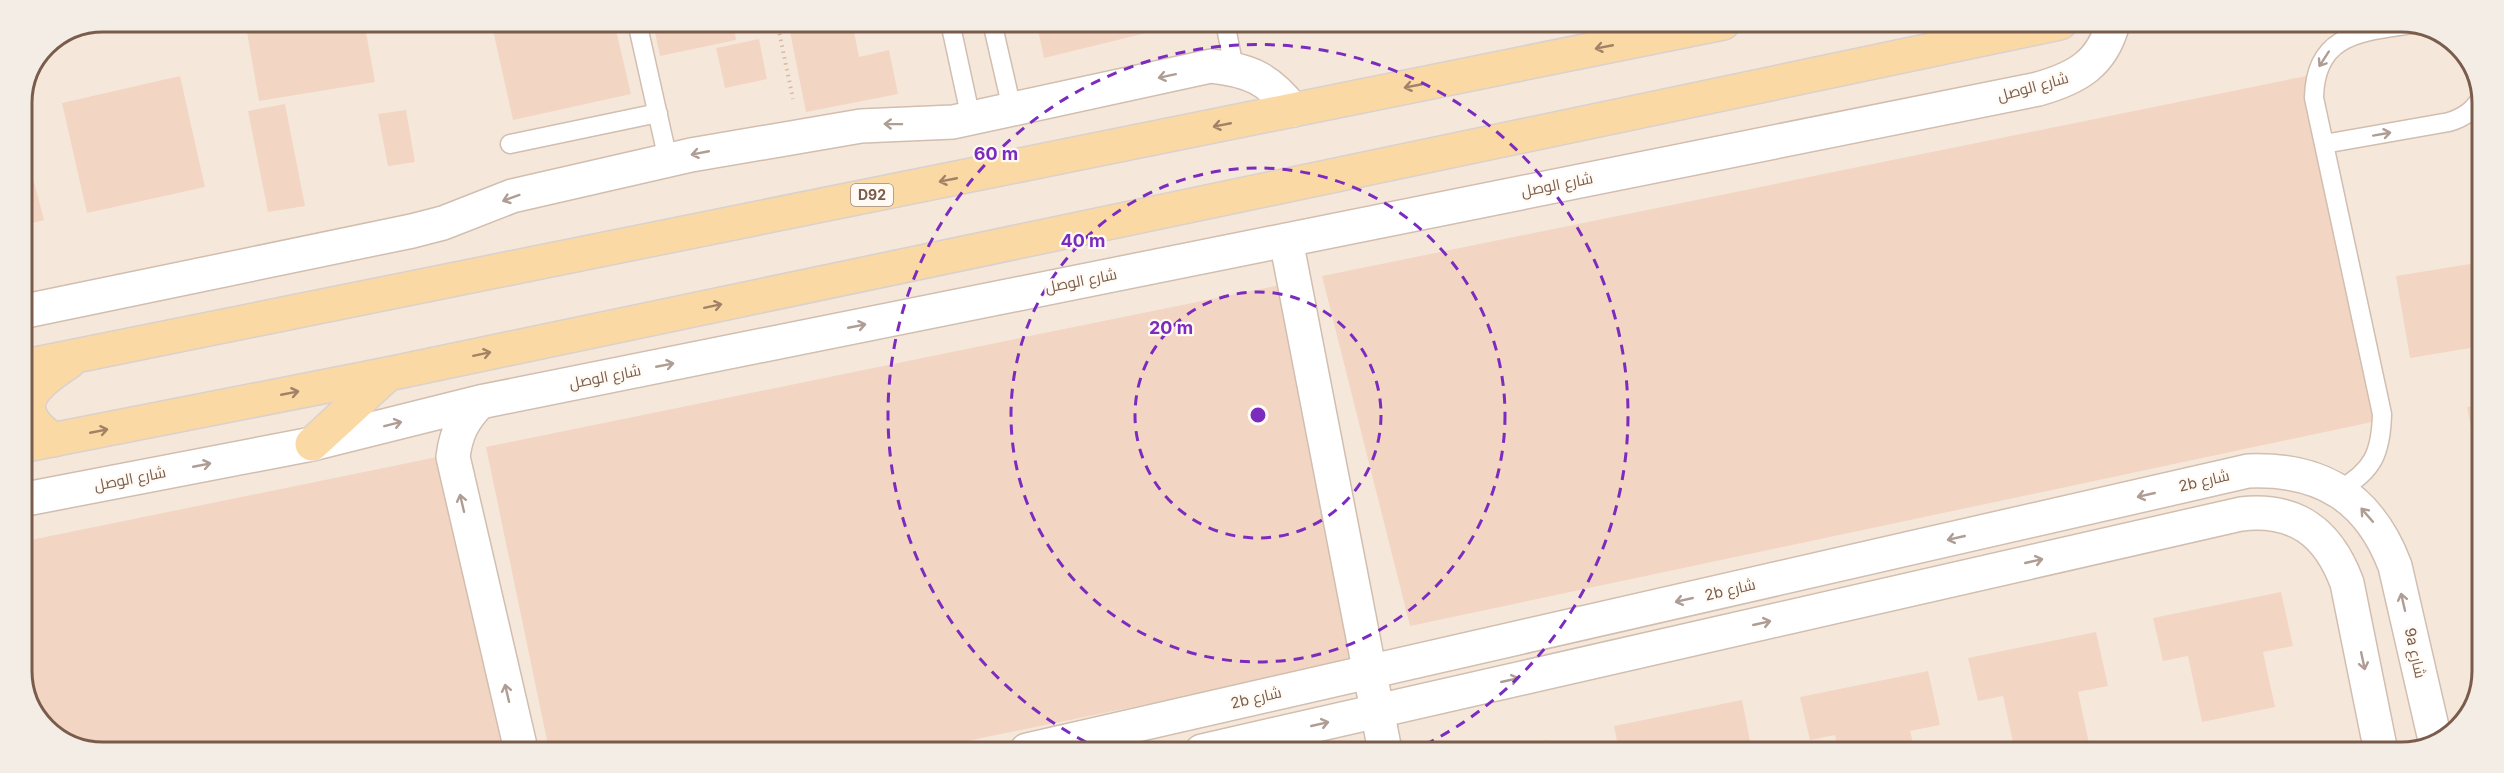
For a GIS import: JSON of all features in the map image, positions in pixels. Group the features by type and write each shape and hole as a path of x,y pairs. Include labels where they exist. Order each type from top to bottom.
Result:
{"main road":[{"name":"D92","path":"32,365 1679,32"},
{"path":"32,445 388,374 2017,32"},
{"path":"32,392 36,385 78,356"},
{"path":"312,444 388,374"},
{"path":"32,416 35,424 54,440"}],"street":[{"name":"شارع الوصل","path":"32,498 312,444 480,402 2038,88 2067,81 2092,64 2108,40 2110,32"},
{"path":"32,310 412,231 478,211 512,196 668,160 861,126 971,119 1211,66 1234,68 1257,76 1271,86 1293,110"},
{"path":"1286,240 1383,742"},
{"path":"480,402 465,417 456,436 453,457 519,742"},
{"name":"2b شارع","path":"1062,742 2248,471 2295,472 2339,490 2358,505 2373,523 2386,543 2395,566"},
{"path":"1237,742 2241,514 2261,512 2280,514 2316,532 2330,546 2347,583 2379,742"},
{"name":"9a شارع","path":"2395,566 2434,734"}],"lane":[{"path":"639,32 668,160"},
{"path":"952,32 971,119"},
{"path":"994,32 1012,109"},
{"path":"1227,32 1234,68"},
{"path":"2339,490 2359,479 2374,460 2382,438 2382,414 2314,98 2315,79 2320,62 2331,48 2345,38 2375,32"},
{"path":"2324,144 2449,122 2463,118 2472,111"},
{"path":"510,144 658,113"}],"path":[{"path":"779,32 801,135"}],"shaded area":[{"path":"2411,32 2420,34 2437,41 2455,56 2467,75 2472,98 2472,680 2470,689 2461,710 2445,727 2424,738 2402,742 103,742 84,739 63,730 46,714 37,698 32,675 32,103 33,89 43,63 63,43 89,33"}],"building":[{"path":"247,32 366,32 375,82 259,101"},
{"path":"493,32 616,32 631,94 513,120"},
{"path":"655,32 735,32 736,40 660,56"},
{"path":"790,32 854,32 859,57 889,50 898,94 806,112"},
{"path":"1038,32 1150,32 1044,58"},
{"path":"759,39 767,79 725,88 716,48"},
{"path":"180,76 205,187 87,213 62,103"},
{"path":"2306,76 2377,421 1410,626 1322,276"},
{"path":"285,104 305,206 268,212 248,111"},
{"path":"406,110 415,162 388,166 378,114"},
{"path":"32,174 44,220 32,223"},
{"path":"2472,264 2472,348 2410,358 2396,276"},
{"path":"1280,285 1358,661 962,742 547,742 486,447"},
{"path":"2472,406 2472,433 2467,407"},
{"path":"442,456 503,742 103,742 75,736 63,730 46,714 37,698 33,684 32,540"},
{"path":"2281,592 2293,646 2263,652 2275,707 2202,722 2188,656 2163,661 2153,618"},
{"path":"2096,632 2108,686 2078,692 2089,742 2013,742 2003,696 1978,701 1968,658"},
{"path":"1928,671 1940,725 1910,731 1913,742 1836,742 1835,735 1810,740 1800,697"},
{"path":"1742,700 1750,742 1617,742 1614,726"}]}
